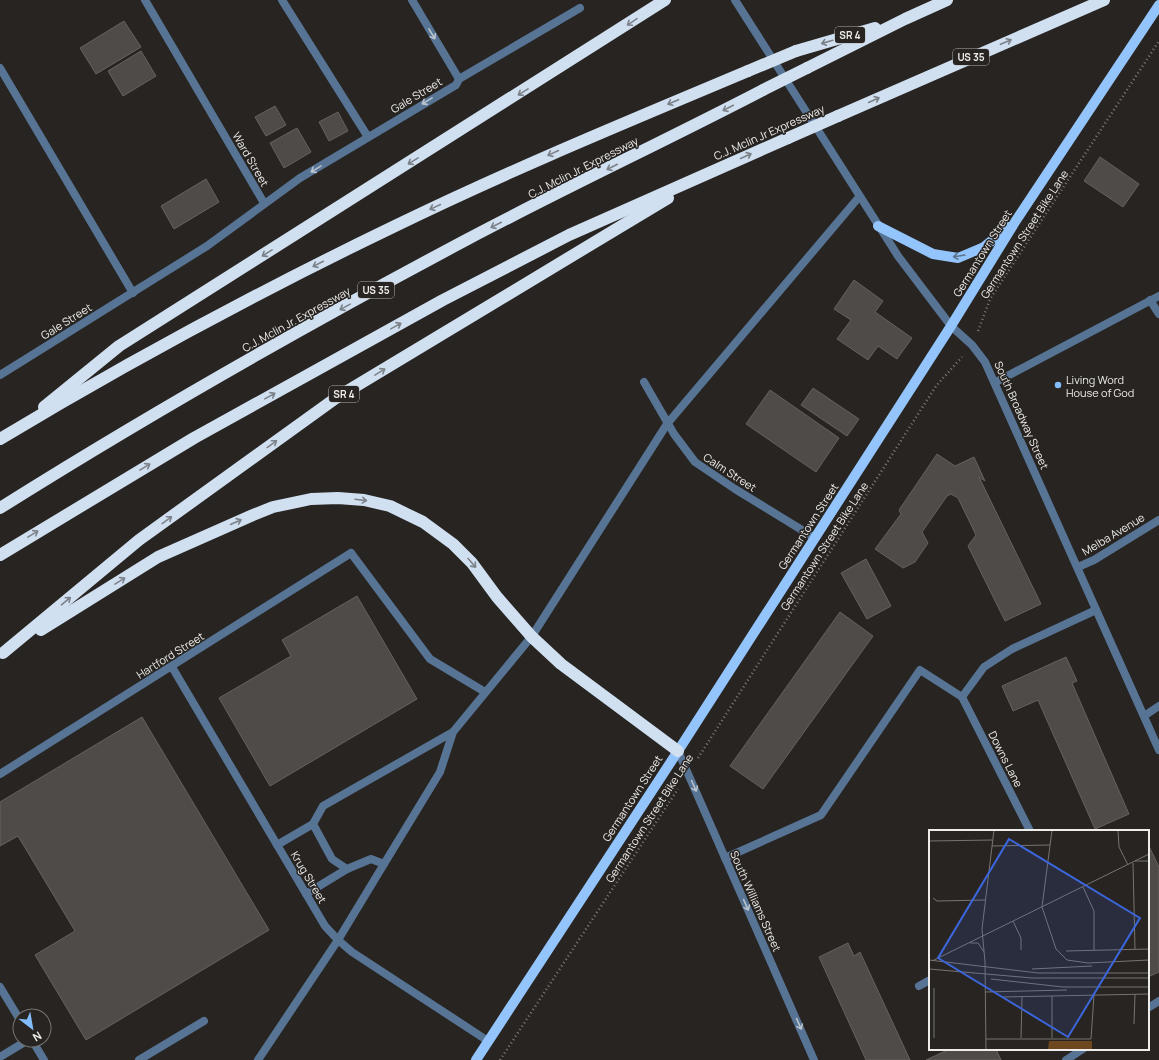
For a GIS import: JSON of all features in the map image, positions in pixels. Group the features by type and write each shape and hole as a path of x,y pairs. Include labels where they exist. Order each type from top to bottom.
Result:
{"highway":[{"path":"18,428 119,346 665,0"},
{"name":"US 35","path":"905,19 947,0"},
{"name":"C.J. Mclin Jr Expressway","path":"710,172 1104,0"},
{"name":"SR 4","path":"0,439 232,307 395,226 572,144 796,51 905,19"},
{"name":"C.J. Mclin Jr. Expressway","path":"0,508 46,479 298,332 468,240 905,19"},
{"name":"SR 4","path":"2,654 139,540 336,398 710,172"},
{"name":"US 35","path":"0,555 194,438 443,300 569,235 710,172"},
{"path":"2,654 158,557 273,507 311,499 331,498 364,500 390,506 423,522 453,544 472,563 497,597 532,636 561,664 678,751"}],"main road":[{"name":"Germantown Street","path":"476,1060 678,751 952,326 1015,222 1159,5"},
{"path":"878,226 933,254 958,258 984,247 1015,222"}],"street":[{"name":"Ward Street","path":"144,285 207,246 264,203 145,0"},
{"path":"282,0 368,137"},
{"path":"412,0 459,80"},
{"name":"South Broadway Street","path":"735,0 859,197 898,256 952,326 972,345 985,362 996,382 1159,750"},
{"name":"Gale Street","path":"264,203 300,178 456,85 459,80 580,8"},
{"path":"0,68 132,293"},
{"path":"277,845 313,824 323,806 452,732 532,636 667,424 859,197"},
{"name":"Gale Street","path":"0,375 144,285"},
{"path":"996,382 1159,296"},
{"path":"1150,300 1159,314"},
{"name":"Calm Street","path":"644,382 667,424 694,462 815,538"},
{"name":"Melba Avenue","path":"1078,567 1094,560 1159,520"},
{"name":"Hartford Street","path":"0,774 351,553 430,659 485,692"},
{"path":"725,858 821,815 920,670 962,698 984,667 1012,649 1096,610"},
{"name":"Krug Street","path":"172,667 326,926 338,940 352,952 488,1041"},
{"name":"Downs Lane","path":"962,698 1029,830"},
{"path":"1144,716 1159,706"},
{"path":"258,1060 338,940 440,772 452,732"},
{"name":"South Williams Street","path":"678,751 814,1060"},
{"path":"313,824 332,859 347,869"},
{"path":"306,894 347,869 371,859 384,864"},
{"path":"919,986 929,981"},
{"path":"0,988 12,1008"},
{"path":"1149,1007 1159,1001"},
{"path":"139,1060 204,1021"},
{"path":"0,1057 15,1048"},
{"path":"37,1048 44,1060"},
{"path":"1066,1060 1081,1050"}],"path":[{"name":"Germantown Street Bike Lane","path":"500,1060 688,774 936,386 972,345 990,300 1159,41"}],"building":[{"path":"124,21 141,47 96,74 80,48"},
{"path":"141,51 156,76 123,96 108,71"},
{"path":"275,106 286,125 266,136 255,117"},
{"path":"338,112 348,131 329,141 319,122"},
{"path":"297,128 311,152 284,168 270,143"},
{"path":"1100,157 1139,184 1123,207 1084,181"},
{"path":"206,179 219,202 174,229 161,206"},
{"path":"854,280 883,301 875,312 912,338 897,359 878,346 868,360 837,339 851,320 834,309"},
{"path":"813,388 859,419 847,436 801,405"},
{"path":"770,390 839,438 816,472 746,424"},
{"path":"937,454 955,466 974,457 985,481 979,477 1041,604 1005,621 968,546 976,535 958,498 951,494 947,496 922,532 928,543 915,562 903,568 875,549 901,514 899,510"},
{"path":"866,559 891,606 867,619 841,573"},
{"path":"357,596 417,699 270,786 219,698 291,656 282,640"},
{"path":"840,612 873,636 763,789 730,766"},
{"path":"1066,657 1077,681 1072,683 1129,814 1095,829 1038,700 1013,711 1002,686"},
{"path":"142,717 269,930 86,1040 35,955 75,931 18,836 0,846 0,802"},
{"path":"1149,846 1159,867 1159,972 1149,977"},
{"path":"848,943 854,956 860,952 910,1060 866,1060 819,957"},
{"path":"948,1050 996,1050 1001,1060 926,1060"}],"place":[{"name":"Living Word House of God","path":"1058,385"}]}
